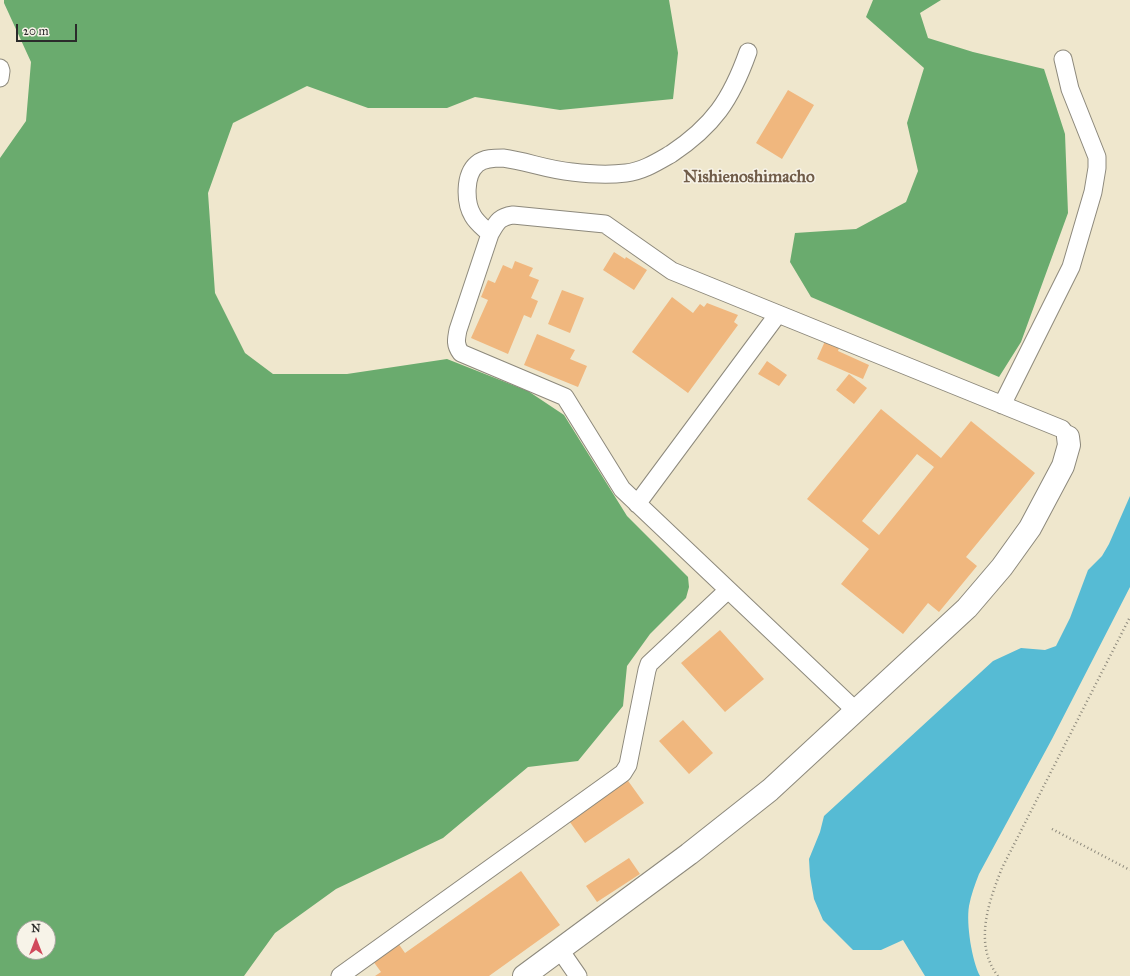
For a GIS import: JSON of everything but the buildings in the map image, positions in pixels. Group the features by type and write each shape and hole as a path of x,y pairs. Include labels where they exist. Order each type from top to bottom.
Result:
{"street":[{"path":"490,234 472,216 468,204 468,182 472,170 477,164 493,158 503,158 572,172 607,174 627,173 651,166 692,140 707,126 722,107 734,87 748,52"},
{"path":"1002,405 1071,267 1093,192 1096,157 1070,89 1062,59"},
{"path":"0,68 2,71 0,78"},
{"path":"524,976 689,854 770,790 856,711 967,608 1002,567 1030,528 1063,466 1069,445 1068,437 1062,429 672,271 605,224 513,215 505,216 499,219 490,234 458,330 456,340 457,347 461,353 565,397 622,489 856,711"},
{"path":"637,504 778,314"},
{"path":"340,976 623,773 628,765 649,664 728,590"},
{"path":"560,950 578,976"}],"path":[{"path":"998,976 992,969 986,951 985,927 989,902 1002,868 1130,617"},
{"path":"1052,829 1130,870"}],"green space":[{"path":"4,0 669,0 678,53 673,99 560,110 475,97 447,108 368,108 307,86 233,123 208,193 215,293 245,353 273,374 347,374 447,359 528,391 564,415 627,516 688,577 689,587 686,598 650,634 627,666 623,706 578,761 528,767 443,838 336,889 275,933 244,976 0,976 0,158 26,121 31,62"},
{"path":"873,0 941,0 920,13 928,38 973,52 1044,69 1065,134 1068,213 1021,342 999,377 811,297 790,262 795,233 856,229 906,202 918,171 907,123 924,68 866,17"}],"water":[{"path":"1130,496 1130,587 1052,739 979,874 973,890 969,906 968,922 974,961 980,976 925,976 903,940 881,950 853,950 823,920 814,899 809,859 820,832 824,816 993,661 1021,648 1045,650 1056,646 1070,618 1088,570 1102,556 1109,544"}],"district":[{"name":"Nishienoshimacho","path":"749,178"}]}
